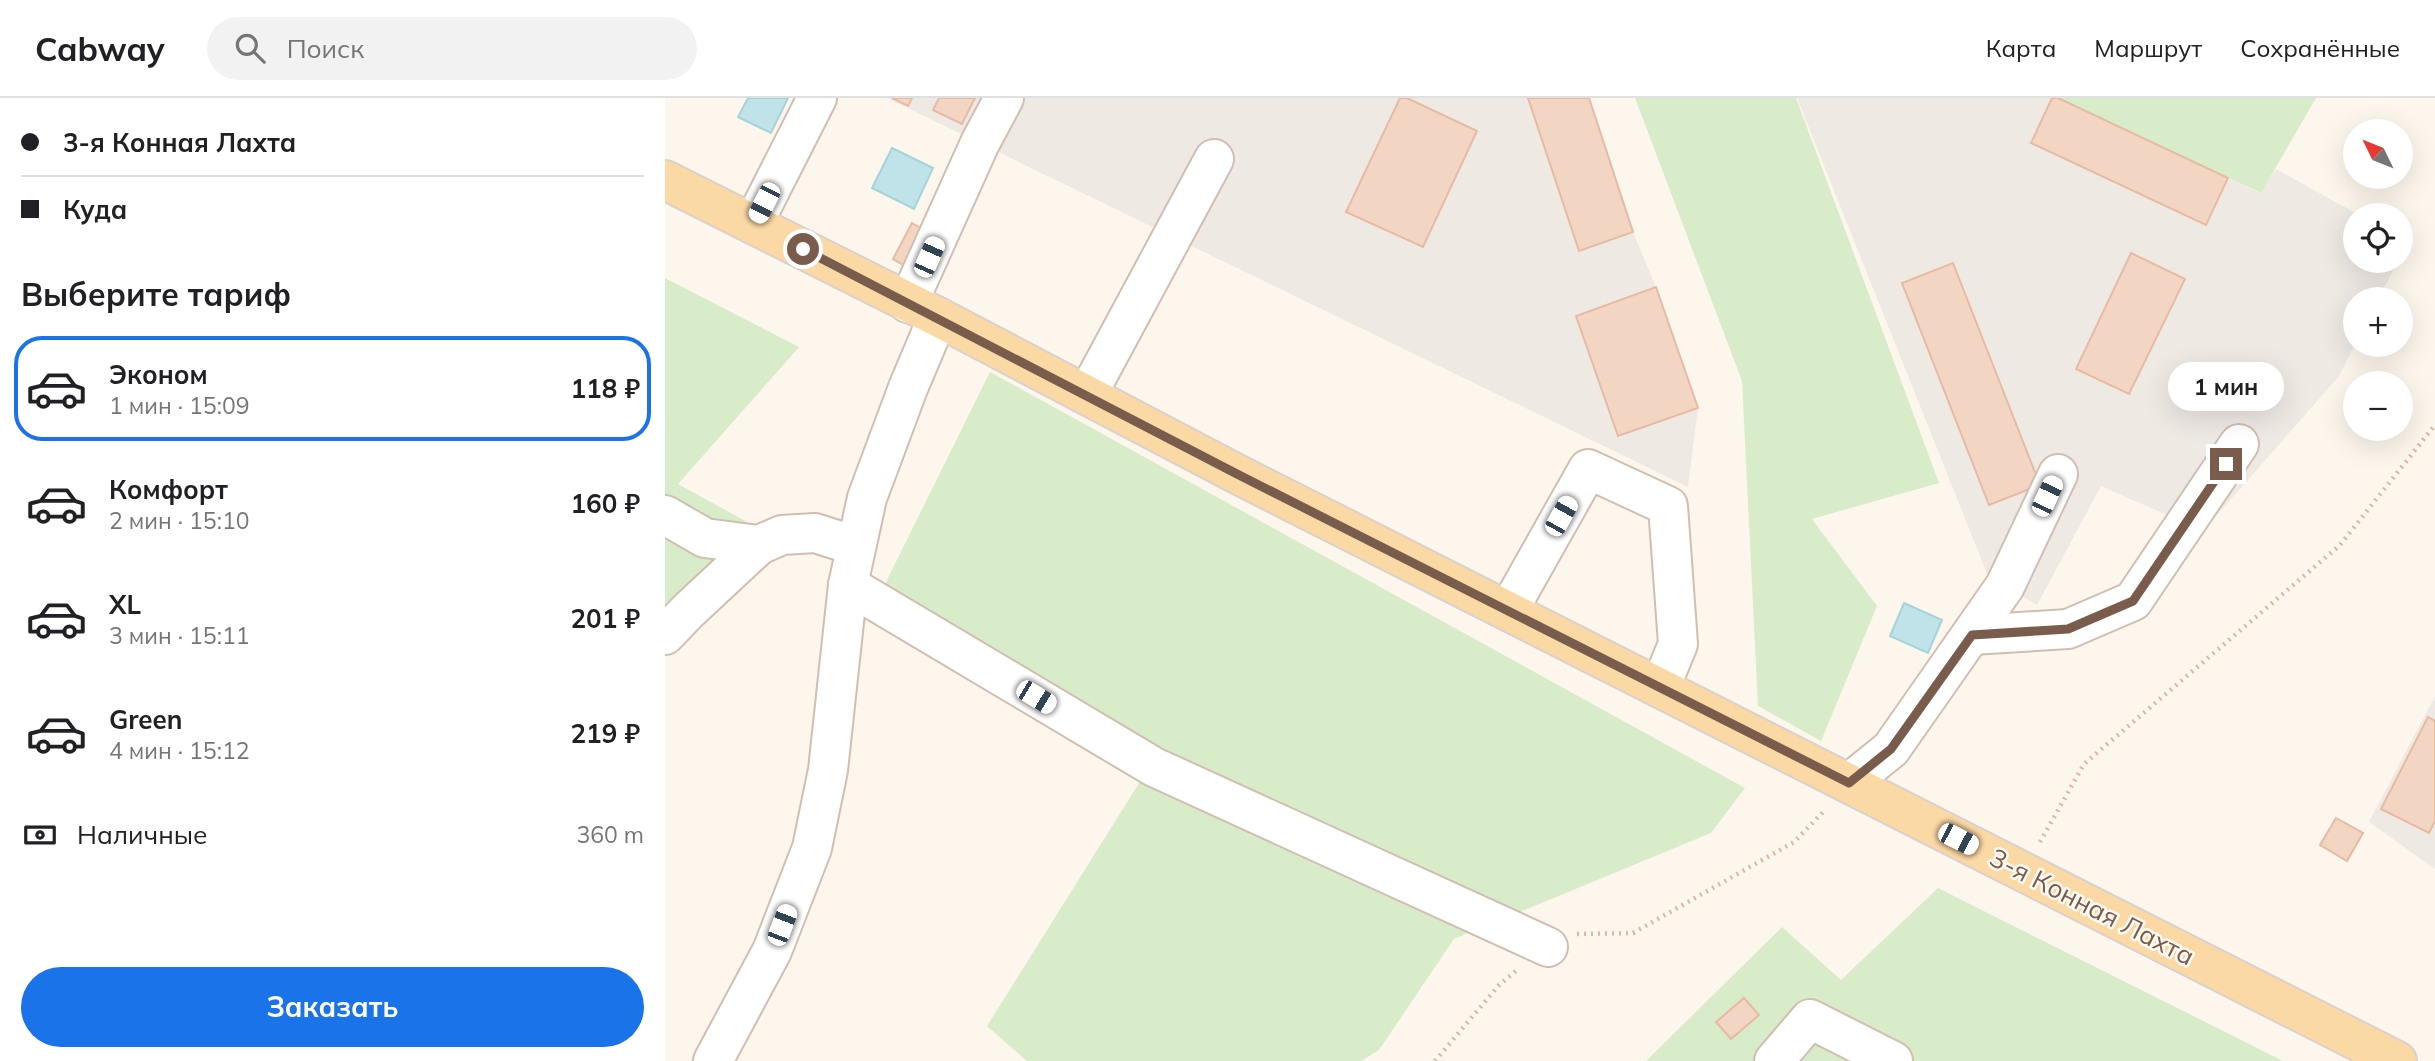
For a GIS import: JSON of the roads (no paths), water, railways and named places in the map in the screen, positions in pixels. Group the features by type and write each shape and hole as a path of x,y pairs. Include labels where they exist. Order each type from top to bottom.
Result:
{"main road":[{"name":"3-я Конная Лахта","path":"665,180 2397,1061"}],"street":[{"path":"753,224 817,98"},
{"path":"713,1061 772,951 812,848 828,771 848,585 867,498 908,388 923,310 980,143 1004,98"},
{"path":"1087,395 1214,159"},
{"path":"1972,635 2068,629 2133,601 2239,444"},
{"path":"1509,611 1588,469 1668,506 1678,644 1660,688"},
{"path":"1849,783 1891,749 2005,586 2057,474"},
{"path":"665,515 705,538 759,545"},
{"path":"665,635 759,545 782,535 815,533 856,546"},
{"path":"848,585 1154,767 1548,947"},
{"path":"1774,1061 1810,1019 1893,1061"}],"water":[{"path":"748,98 788,98 771,133 738,117"},
{"path":"892,148 933,168 914,209 872,188"},
{"path":"1904,603 1942,620 1928,653 1890,636"}]}
